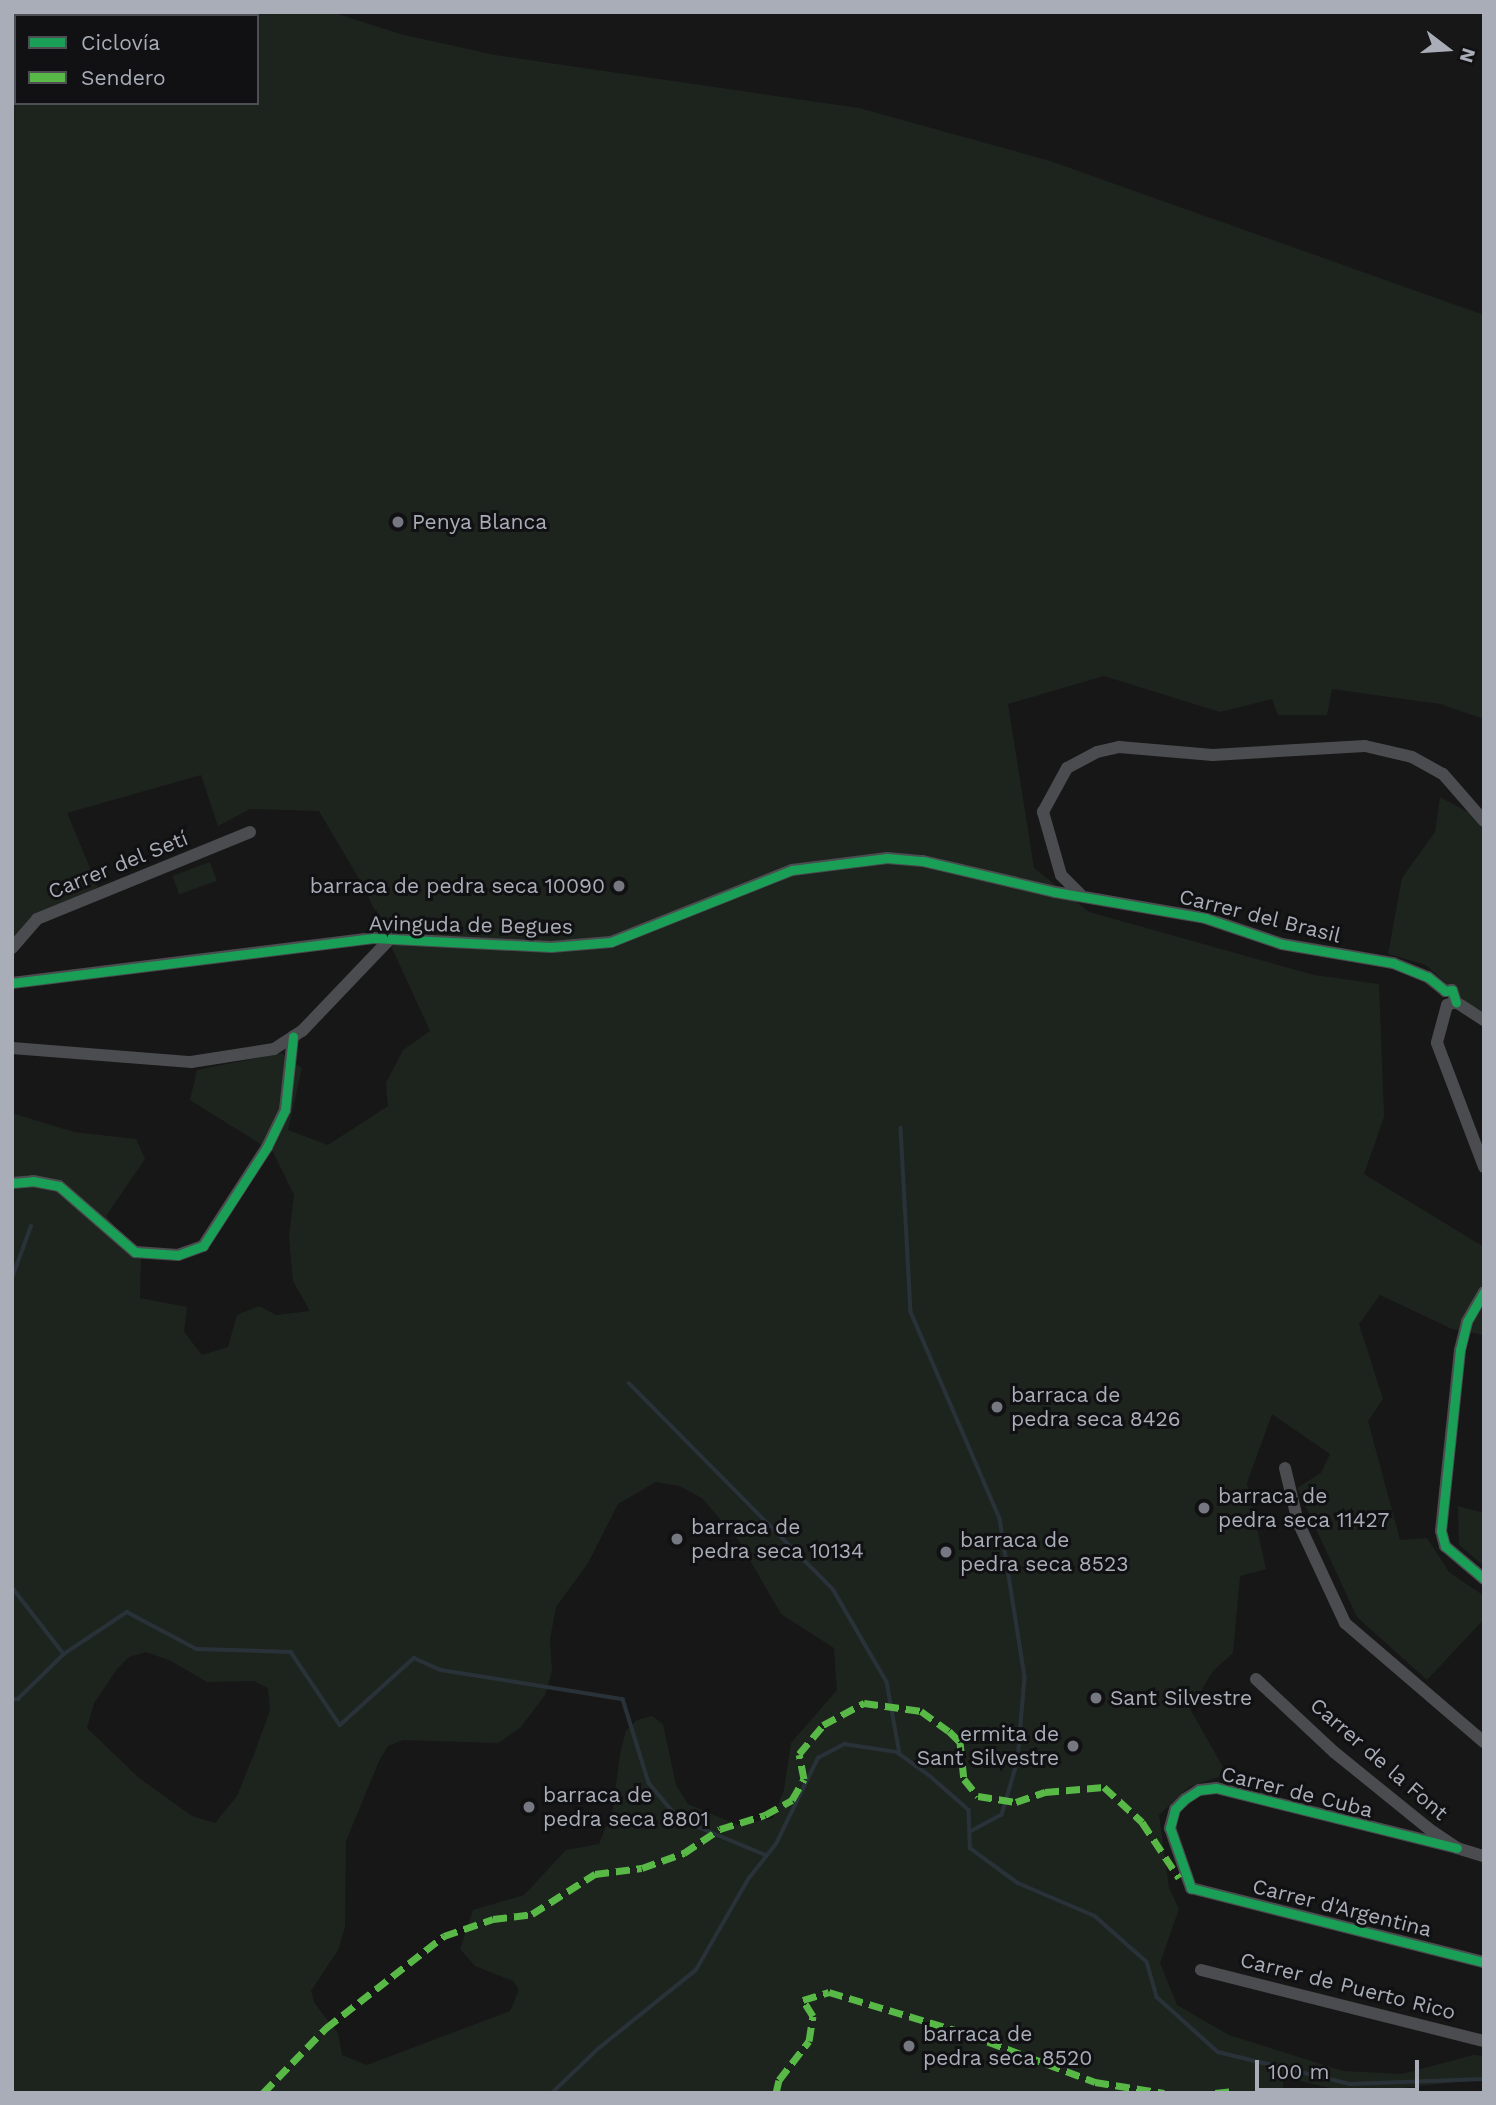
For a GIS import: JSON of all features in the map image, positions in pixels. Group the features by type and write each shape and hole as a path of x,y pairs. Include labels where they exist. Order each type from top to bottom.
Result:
{"street":[{"path":"1081,894 1061,876 1043,812 1067,768 1097,752 1119,747 1213,755 1365,746 1412,757 1443,774 1484,821"},
{"name":"Carrer del Setí","path":"12,948 37,919 250,832"},
{"name":"Avinguda de Begues","path":"12,982 390,939 551,947 611,942 792,870 887,858 923,861 1081,894"},
{"name":"Carrer del Brasil","path":"1081,894 1205,918 1282,944 1393,963 1428,977 1445,991 1455,992 1452,1004 1484,1020"},
{"path":"12,1048 191,1062 275,1049 293,1036 390,939"},
{"path":"1452,1004 1437,1034 1440,1055 1484,1167"},
{"path":"12,1183 33,1181 59,1186 135,1252 178,1255 203,1246 267,1147 285,1111 293,1036"},
{"path":"1484,1292 1467,1322 1460,1350 1441,1531 1445,1546 1484,1579"},
{"path":"1285,1468 1298,1522 1345,1623 1484,1742"},
{"name":"Carrer de la Font","path":"1256,1679 1334,1752 1457,1848 1484,1856"},
{"name":"Carrer de Cuba","path":"1191,1888 1175,1845 1171,1820 1185,1799 1208,1788 1457,1848"},
{"name":"Carrer d'Argentina","path":"1191,1888 1484,1962"},
{"name":"Carrer de Puerto Rico","path":"1201,1970 1484,2041"}],"shaded area":[{"path":"12,12 332,12 400,34 495,55 859,108 1050,161 1484,315 1484,719 1440,704 1332,689 1327,715 1278,715 1272,699 1220,712 1104,676 1008,704 1034,868 1089,912 1314,975 1379,984 1384,1117 1364,1174 1484,1247 1484,1335 1452,1329 1380,1295 1359,1324 1383,1399 1368,1421 1400,1540 1427,1538 1449,1572 1484,1596 1484,1619 1427,1680 1357,1617 1297,1488 1321,1473 1330,1454 1272,1414 1247,1483 1266,1569 1240,1576 1233,1653 1213,1671 1190,1709 1227,1774 1189,1787 1159,1815 1169,1888 1179,1909 1160,1963 1177,2005 1229,2035 1343,2071 1402,2074 1473,2055 1484,2056 1484,2079 1375,2091 1330,2088 1284,2077 1282,2093 12,2093 12,1113 74,1132 136,1139 145,1159 106,1216 141,1257 140,1298 187,1307 184,1332 202,1355 228,1347 237,1315 259,1306 276,1315 310,1311 293,1281 289,1237 294,1195 273,1152 190,1100 197,1070 282,1053 302,1068 288,1130 328,1145 388,1106 386,1083 403,1050 430,1031 364,887 319,811 250,809 218,826 201,775 67,813 98,887 32,919 12,940","holes":["656,1482 679,1486 702,1498 739,1541 781,1614 834,1648 837,1690 791,1743 784,1790 773,1818 738,1825 688,1804 676,1785 663,1724 652,1716 637,1720 626,1731 620,1754 613,1809 599,1844 566,1850 524,1895 473,1910 460,1949 475,1966 513,1981 519,1990 510,2011 367,2065 342,2055 338,2033 315,2004 311,1991 338,1950 345,1927 346,1841 379,1761 388,1746 403,1740 498,1743 521,1727 545,1695 552,1671 550,1639 556,1607 588,1563 618,1504","146,1652 171,1661 207,1682 254,1681 268,1688 270,1710 255,1752 237,1796 215,1823 192,1816 139,1778 87,1728 94,1703 117,1669 129,1657"]},
{"path":"1440,797 1484,821 1484,1018 1426,965 1388,954 1402,878 1435,832"},
{"path":"210,862 217,881 179,894 172,876"},
{"path":"1458,1506 1484,1513 1484,1566 1459,1545"}],"waterway":[{"path":"901,1128 911,1312 1000,1519 1025,1677 1018,1761 1002,1815 970,1832"},
{"path":"12,1278 31,1226"},
{"path":"629,1383 833,1589 887,1682 900,1754"},
{"path":"12,1587 64,1654 127,1612 197,1649 291,1652 340,1725 414,1658 441,1670 623,1699 649,1783 679,1819 766,1855"},
{"path":"12,1699 18,1699 64,1654"},
{"path":"552,2093 599,2048 696,1970 749,1878 776,1844 818,1758 844,1744 897,1752 929,1775 969,1810 970,1848 1018,1883 1095,1916 1147,1962 1157,1997 1218,2052 1350,2084 1484,2079"}],"marked path":[{"path":"263,2093 326,2028 444,1936 493,1919 532,1914 595,1874 642,1868 684,1853 720,1829 765,1815 792,1800 804,1779 799,1754 823,1725 864,1703 921,1711 949,1731 960,1742 964,1779 978,1796 1016,1802 1045,1792 1104,1787 1142,1822 1179,1878"},
{"path":"776,2093 779,2080 809,2041 813,2016 803,2000 829,1992 968,2034 1095,2082 1164,2093"},
{"path":"1215,2093 1234,2091"}],"cycle path":[{"path":"12,983 373,938 551,947 611,942 792,870 887,858 923,861 1055,892 1205,918 1282,944 1393,963 1428,977 1445,991 1452,990 1456,1002"},
{"path":"12,1183 33,1181 59,1186 135,1252 178,1255 203,1246 267,1147 285,1110 293,1036"},
{"path":"1484,1292 1467,1322 1460,1350 1441,1531 1445,1546 1484,1579"},
{"path":"1457,1848 1216,1788 1199,1790 1185,1799 1175,1809 1170,1828 1191,1888 1484,1962"}],"place":[{"name":"Penya Blanca","path":"398,522"},
{"name":"barraca de pedra seca 10090","path":"619,886"},
{"name":"barraca de pedra seca 8426","path":"997,1407"},
{"name":"barraca de pedra seca 11427","path":"1204,1508"},
{"name":"barraca de pedra seca 10134","path":"677,1539"},
{"name":"barraca de pedra seca 8523","path":"946,1552"},
{"name":"Sant Silvestre","path":"1096,1698"},
{"name":"ermita de Sant Silvestre","path":"1073,1746"},
{"name":"barraca de pedra seca 8801","path":"529,1807"},
{"name":"barraca de pedra seca 8520","path":"909,2046"}]}
